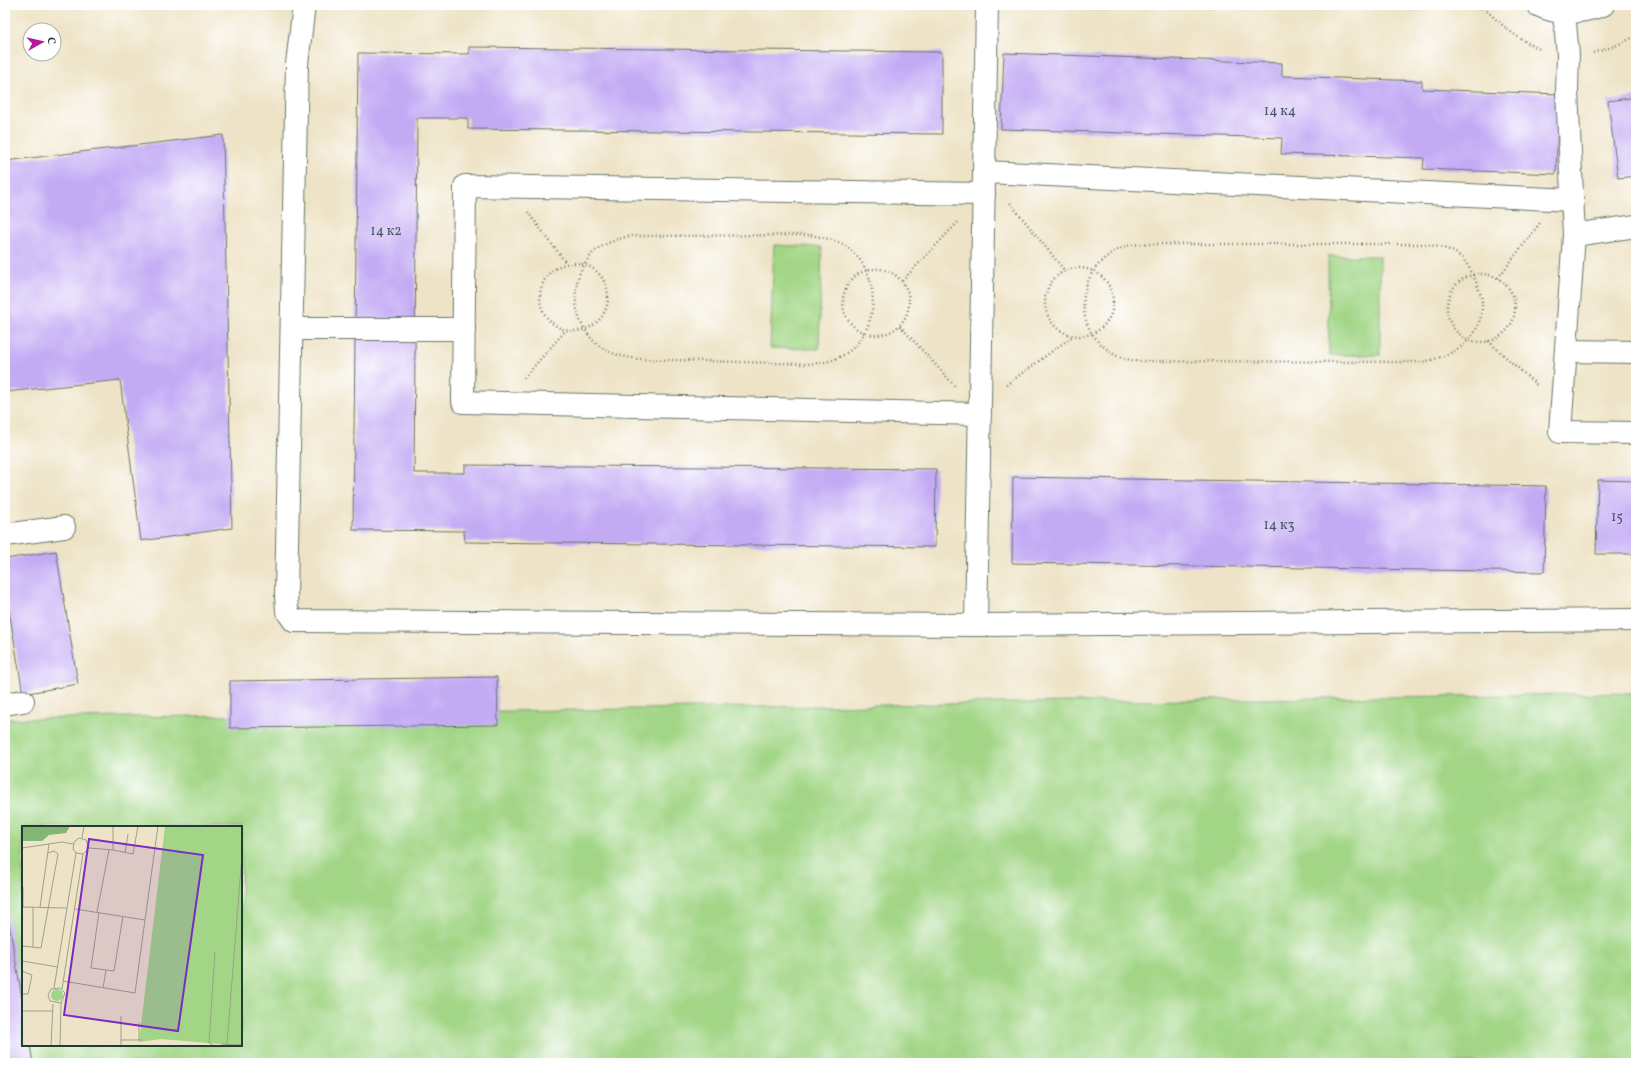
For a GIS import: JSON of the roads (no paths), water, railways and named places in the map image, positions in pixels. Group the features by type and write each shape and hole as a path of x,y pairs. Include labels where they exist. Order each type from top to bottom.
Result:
{"street":[{"path":"304,5 297,64 286,595 287,611 294,621 976,625 1636,620"},
{"path":"976,625 987,5"},
{"path":"1538,5 1564,13 1585,11 1603,5"},
{"path":"1564,13 1568,55 1565,199 1574,235 1560,432 1636,432"},
{"path":"984,172 1565,199"},
{"path":"980,409 463,402 465,186 984,194"},
{"path":"1574,235 1636,226"},
{"path":"292,329 464,330"},
{"path":"1566,351 1636,352"},
{"path":"5,535 64,527"}]}
